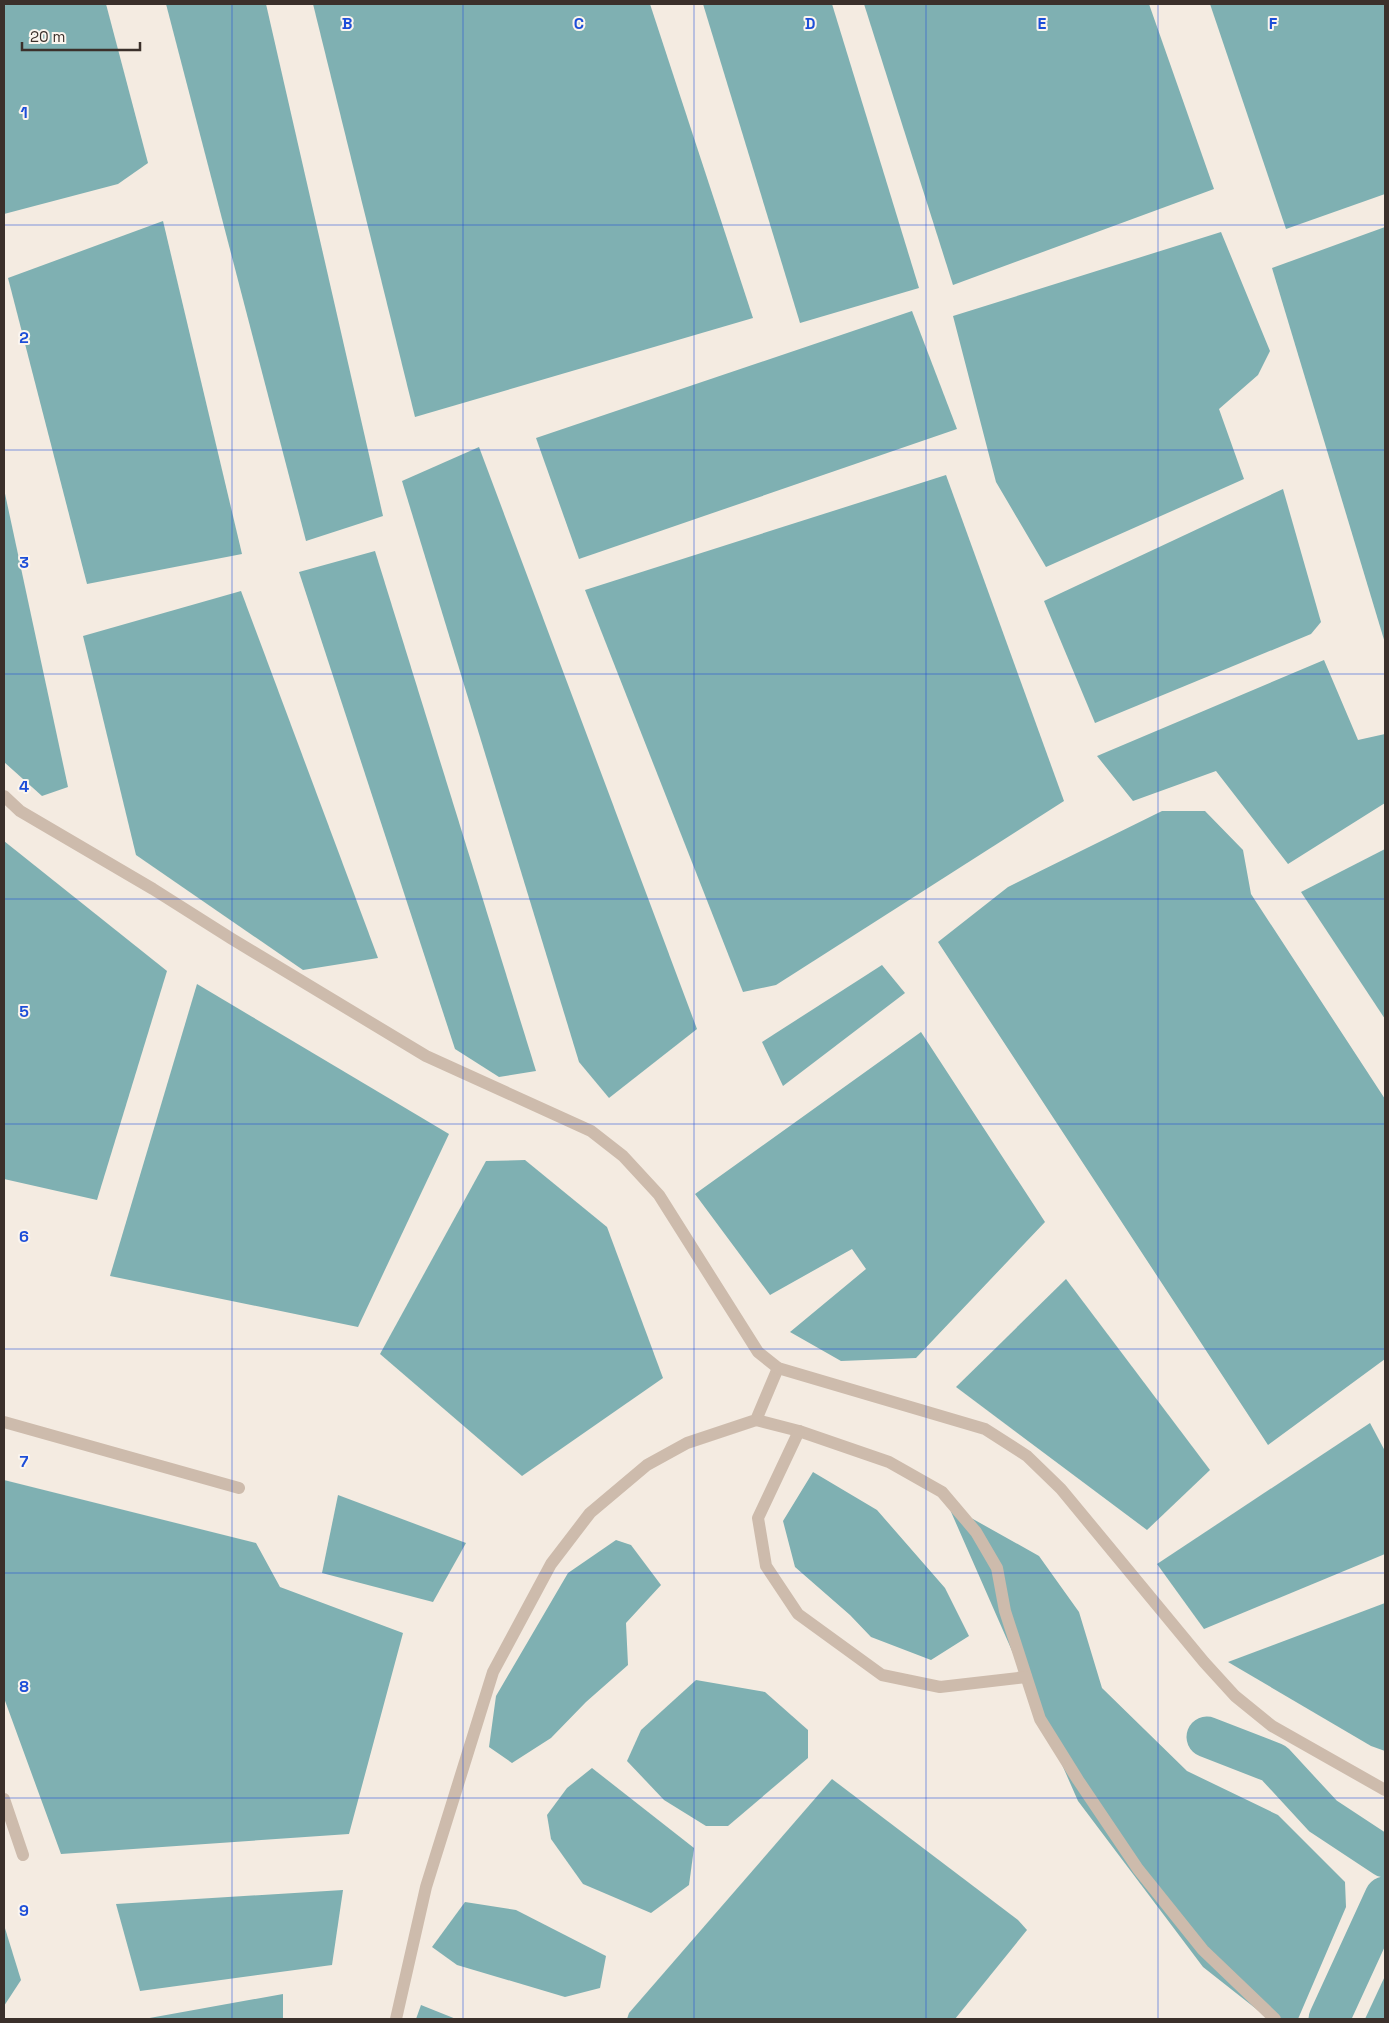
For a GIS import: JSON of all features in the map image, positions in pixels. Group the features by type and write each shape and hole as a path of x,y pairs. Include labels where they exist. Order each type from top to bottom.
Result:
{"street":[{"path":"4,796 20,811 153,889 426,1056 591,1131 623,1156 658,1195 758,1352 778,1368 985,1430 1028,1456 1061,1489 1234,1696 1272,1726 1385,1790"},
{"path":"756,1420 778,1368"},
{"path":"396,2019 426,1887 493,1672 551,1564 590,1514 647,1465 687,1443 756,1420 799,1431 889,1462 942,1492 976,1532 997,1568 1005,1610 1040,1718 1138,1869 1203,1950 1275,2019"},
{"path":"4,1422 239,1488"},
{"path":"799,1431 758,1518 766,1566 798,1614 882,1675 940,1687 1026,1677"},
{"path":"4,1799 23,1855"}],"water":[{"path":"6,4 106,4 148,163 118,184 4,214 4,7"},
{"path":"166,4 266,4 383,516 306,541"},
{"path":"313,4 650,4 753,318 415,417"},
{"path":"703,4 832,4 919,288 800,323"},
{"path":"864,4 1149,4 1214,189 953,285"},
{"path":"1210,4 1385,4 1385,194 1286,229"},
{"path":"163,221 242,554 87,584 8,278"},
{"path":"1385,227 1385,643 1272,268"},
{"path":"1221,232 1270,351 1258,375 1219,409 1244,479 1046,567 996,482 953,316"},
{"path":"912,311 957,429 579,559 536,438"},
{"path":"479,447 697,1029 609,1098 579,1062 402,481"},
{"path":"946,475 1064,801 776,985 743,992 585,590"},
{"path":"4,489 68,787 42,796 4,762"},
{"path":"1283,489 1321,622 1311,634 1095,723 1044,601"},
{"path":"375,551 536,1071 499,1077 455,1049 299,572"},
{"path":"241,591 378,958 303,970 136,855 83,636"},
{"path":"1324,660 1358,740 1385,734 1385,803 1288,864 1216,771 1133,801 1097,756"},
{"path":"1162,811 1205,811 1243,850 1251,894 1385,1099 1385,1359 1268,1445 938,942 1008,887"},
{"path":"4,841 167,971 97,1200 4,1179"},
{"path":"1385,849 1385,1019 1301,892"},
{"path":"882,965 905,993 783,1086 762,1042"},
{"path":"197,984 449,1134 358,1327 110,1276"},
{"path":"921,1032 1045,1222 916,1358 841,1361 790,1332 866,1269 852,1249 770,1295 695,1194"},
{"path":"525,1160 607,1227 663,1378 522,1476 380,1354 486,1161"},
{"path":"1066,1279 1210,1470 1147,1530 956,1387"},
{"path":"1370,1423 1385,1451 1385,1554 1204,1629 1157,1564"},
{"path":"813,1472 877,1510 945,1588 969,1636 931,1660 871,1637 850,1615 795,1567 783,1521"},
{"path":"4,1480 256,1543 280,1587 403,1633 349,1834 61,1854 4,1698"},
{"path":"338,1495 466,1543 433,1602 322,1573"},
{"path":"948,1505 1039,1556 1079,1612 1102,1688 1187,1771 1278,1815 1345,1882 1346,1907 1298,2019 1269,2019 1203,1967 1078,1801"},
{"path":"616,1540 631,1545 661,1585 626,1623 628,1665 586,1702 551,1738 512,1763 489,1747 496,1696 568,1573"},
{"path":"1385,1603 1385,1751 1371,1746 1228,1662"},
{"path":"696,1680 765,1692 808,1730 808,1758 728,1826 706,1826 664,1800 627,1761 641,1730"},
{"path":"592,1768 694,1848 689,1885 651,1913 583,1884 551,1839 547,1815 567,1788"},
{"path":"832,1779 1018,1920 1027,1930 955,2019 627,2019 629,2013"},
{"path":"343,1890 332,1965 140,1991 116,1904"},
{"path":"465,1902 516,1910 606,1956 600,1988 565,1997 457,1965 432,1947"},
{"path":"4,1925 21,1980 4,2006"},
{"path":"1385,1976 1385,2019 1365,2019"},
{"path":"283,1994 283,2019 144,2019"},
{"path":"421,2005 456,2019 416,2019"}],"waterway":[{"path":"1207,1737 1274,1763 1323,1816 1385,1857"},
{"path":"1329,2019 1385,1897"}]}
